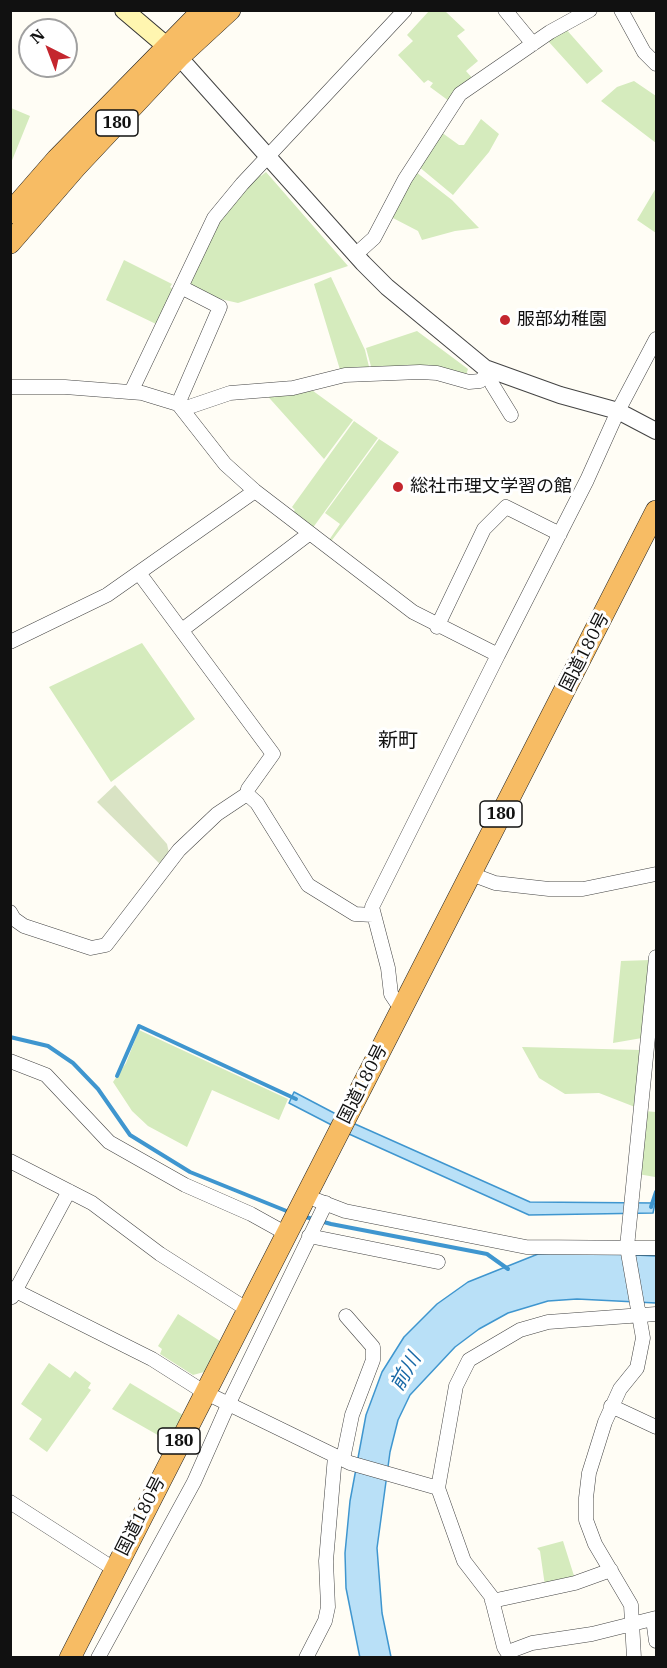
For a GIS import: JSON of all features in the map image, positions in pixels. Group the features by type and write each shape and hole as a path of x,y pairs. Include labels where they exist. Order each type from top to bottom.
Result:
{"highway":[{"name":"180","path":"10,243 173,51 203,10"},
{"name":"180","path":"10,213 57,159 173,51 230,10"},
{"name":"国道180号","path":"70,1658 204,1392 248,1310 300,1232 305,1199 342,1124 656,515"}],"main road":[{"path":"123,10 173,51"}],"street":[{"path":"131,392 214,218 405,10"},
{"path":"504,10 533,45"},
{"path":"355,255 374,238 405,179 460,94 558,27 590,10"},
{"path":"621,10 644,52 657,64"},
{"path":"173,51 355,255 387,287 485,368 560,395 618,411 657,431"},
{"path":"180,406 220,307 181,287"},
{"path":"401,1009 391,994 388,968 372,907 560,534 618,411 657,339"},
{"path":"180,406 230,393 293,388 345,375 420,372 437,373 469,382 480,381 491,370"},
{"path":"491,370 492,384 511,415"},
{"path":"10,387 65,387 131,392 156,396 180,406 225,464 255,491 412,612 437,627 498,655"},
{"path":"10,642 107,595 255,491"},
{"path":"437,627 484,529 506,507 560,534"},
{"path":"182,630 310,533"},
{"path":"10,912 14,919 24,926 91,948 101,948 113,938 179,850 217,814 247,794 248,789 273,754 139,573"},
{"path":"247,794 257,802 308,885 356,914 373,915"},
{"path":"471,874 495,883 549,889 583,889 657,874"},
{"path":"634,1658 634,1625 631,1605 596,1544 586,1520 586,1498 589,1473 612,1406 620,1389 637,1368 643,1338 627,1249 628,1215 657,957"},
{"path":"10,1061 46,1075 109,1142 185,1185 251,1214 300,1232 438,1262"},
{"path":"10,1161 92,1203 160,1254 248,1310"},
{"path":"69,1191 12,1293 153,1359 228,1405 343,1459 438,1488"},
{"path":"305,1199 345,1211 526,1247 657,1248"},
{"path":"98,1658 194,1482 300,1232 325,1206"},
{"path":"657,1314 638,1311 548,1322 520,1330 469,1360 456,1386 438,1488 464,1561 492,1601 509,1655 532,1643 634,1625 655,1618 657,1641"},
{"path":"306,1658 325,1621 328,1607 326,1561 343,1459 352,1415 373,1360 373,1347 346,1316"},
{"path":"612,1406 657,1427"},
{"path":"10,1502 114,1569"},
{"path":"492,1601 575,1583 611,1570"}],"green space":[{"path":"429,11 445,11 465,30 457,36 478,61 466,71 473,79 449,101 430,87 433,83 428,80 424,83 398,55 413,41 407,35"},
{"path":"565,28 603,71 587,84 548,41"},
{"path":"634,81 656,96 656,143 601,101 617,87"},
{"path":"11,108 30,116 11,163"},
{"path":"481,119 499,134 489,152 453,195 418,166 441,132 459,145 464,145"},
{"path":"266,172 348,266 238,303 216,298 187,283 221,218 259,174 261,176"},
{"path":"416,172 452,200 479,228 455,231 422,240 418,231 391,217"},
{"path":"656,188 656,233 637,220"},
{"path":"124,260 172,284 170,287 174,290 156,324 106,300"},
{"path":"331,277 365,350 370,371 341,373 314,284"},
{"path":"417,331 468,369 465,378 372,370 366,348"},
{"path":"309,388 353,420 324,459 263,391"},
{"path":"354,421 378,438 312,529 292,513 295,510 292,507"},
{"path":"379,439 399,452 329,544 327,543 340,524 325,513"},
{"path":"142,643 195,719 111,782 49,687"},
{"path":"115,785 167,844 169,853 161,865 97,802"},
{"path":"651,960 642,1038 613,1043 621,961"},
{"path":"139,1030 288,1099 279,1120 212,1090 187,1147 148,1126 132,1111 113,1082 126,1063"},
{"path":"522,1047 642,1050 635,1107 599,1093 565,1094 539,1078"},
{"path":"644,1111 656,1112 655,1177 638,1174"},
{"path":"178,1314 220,1341 204,1372 193,1375 160,1354 162,1349 158,1346"},
{"path":"49,1363 70,1378 75,1371 91,1383 88,1388 91,1390 47,1452 29,1439 42,1419 21,1404"},
{"path":"130,1383 183,1415 170,1442 112,1409"},
{"path":"563,1541 575,1579 545,1586 540,1551 537,1548"}],"water":[{"path":"294,1092 355,1124 530,1202 655,1203 653,1213 529,1215 349,1134 289,1103"},
{"name":"前川","path":"571,1252 656,1256 656,1303 577,1299 548,1301 508,1313 479,1329 455,1347 410,1395 398,1420 390,1452 377,1548 382,1613 391,1657 360,1658 346,1588 345,1553 350,1501 366,1415 382,1372 404,1337 437,1304 468,1282 538,1254"}],"waterway":[{"path":"117,1076 139,1026 296,1099"},
{"path":"10,1037 48,1046 73,1063 98,1089 130,1135 190,1172 289,1212"},
{"path":"651,1207 656,1192"},
{"path":"302,1216 331,1224 487,1254 508,1269"}],"place":[{"name":"服部幼稚園","path":"505,320"},
{"name":"総社市理文学習の館","path":"398,487"}],"district":[{"name":"新町","path":"398,741"}]}
